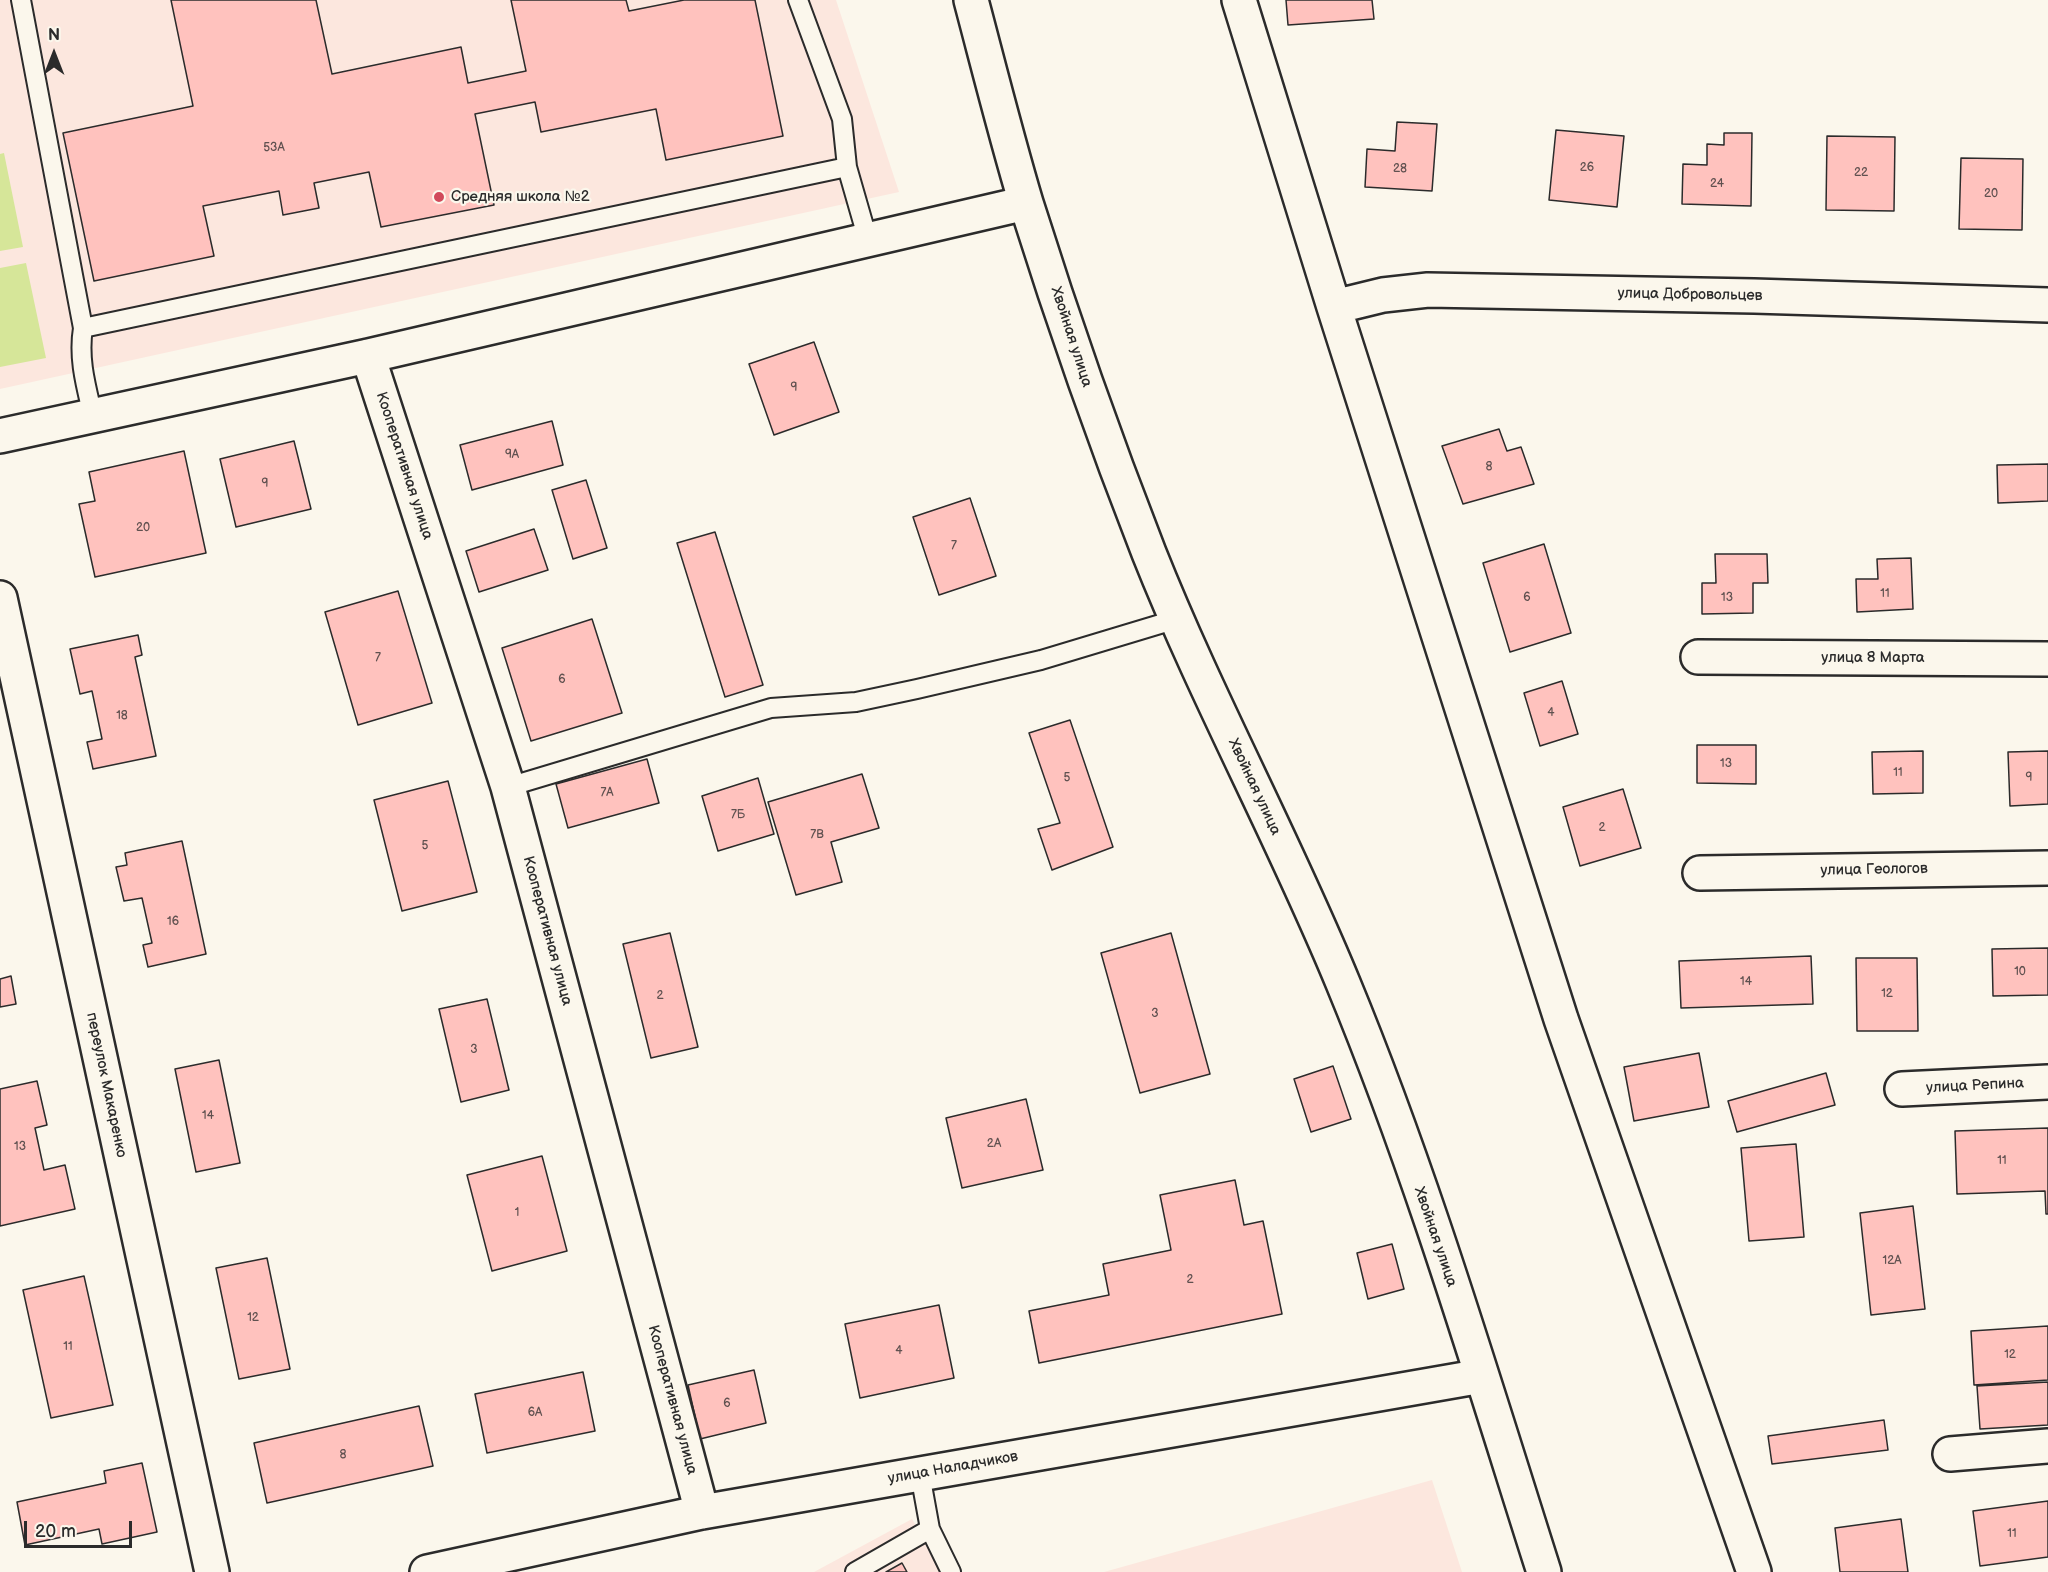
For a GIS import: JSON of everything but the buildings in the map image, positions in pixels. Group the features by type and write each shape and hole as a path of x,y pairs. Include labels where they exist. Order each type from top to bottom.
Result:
{"street":[{"name":"Хвойная улица","path":"971,0 1026,203 1085,382 1149,553 1177,619 1346,989 1383,1083 1482,1376 1544,1572"},
{"path":"1239,0 1334,307 1561,1019 1754,1572"},
{"path":"0,436 368,356 1026,203"},
{"name":"улица Добровольцев","path":"1334,307 1383,295 1428,290 2048,305"},
{"name":"Кооперативная улица","path":"368,356 508,788 702,1512"},
{"name":"переулок Макаренко","path":"0,598 212,1572"},
{"name":"улица 8 Марта","path":"1698,657 2048,659"},
{"name":"улица Геологов","path":"1700,873 2048,868"},
{"name":"улица Репина","path":"1902,1089 2048,1082"},
{"name":"улица Наладчиков","path":"427,1572 702,1512 1482,1376"},
{"path":"1950,1454 2048,1446"}],"lane":[{"path":"21,0 82,328 80,358 93,416"},
{"path":"798,0 842,119 847,167 868,240"},
{"path":"82,328 847,167"},
{"path":"508,788 771,708 856,702 917,689 1041,660 1177,619"},
{"path":"920,1474 930,1529 951,1572"},
{"path":"855,1572 930,1529"}],"shaded area":[{"name":"Средняя школа №2","path":"0,0 836,0 899,192 0,389"},
{"path":"1432,1480 1462,1572 1104,1572"},
{"path":"912,1519 944,1572 814,1572"}],"green space":[{"path":"4,153 23,247 0,251 0,154"},
{"path":"26,263 46,358 0,367 0,268"}],"place":[{"name":"Средняя школа №2","path":"439,197"}]}
